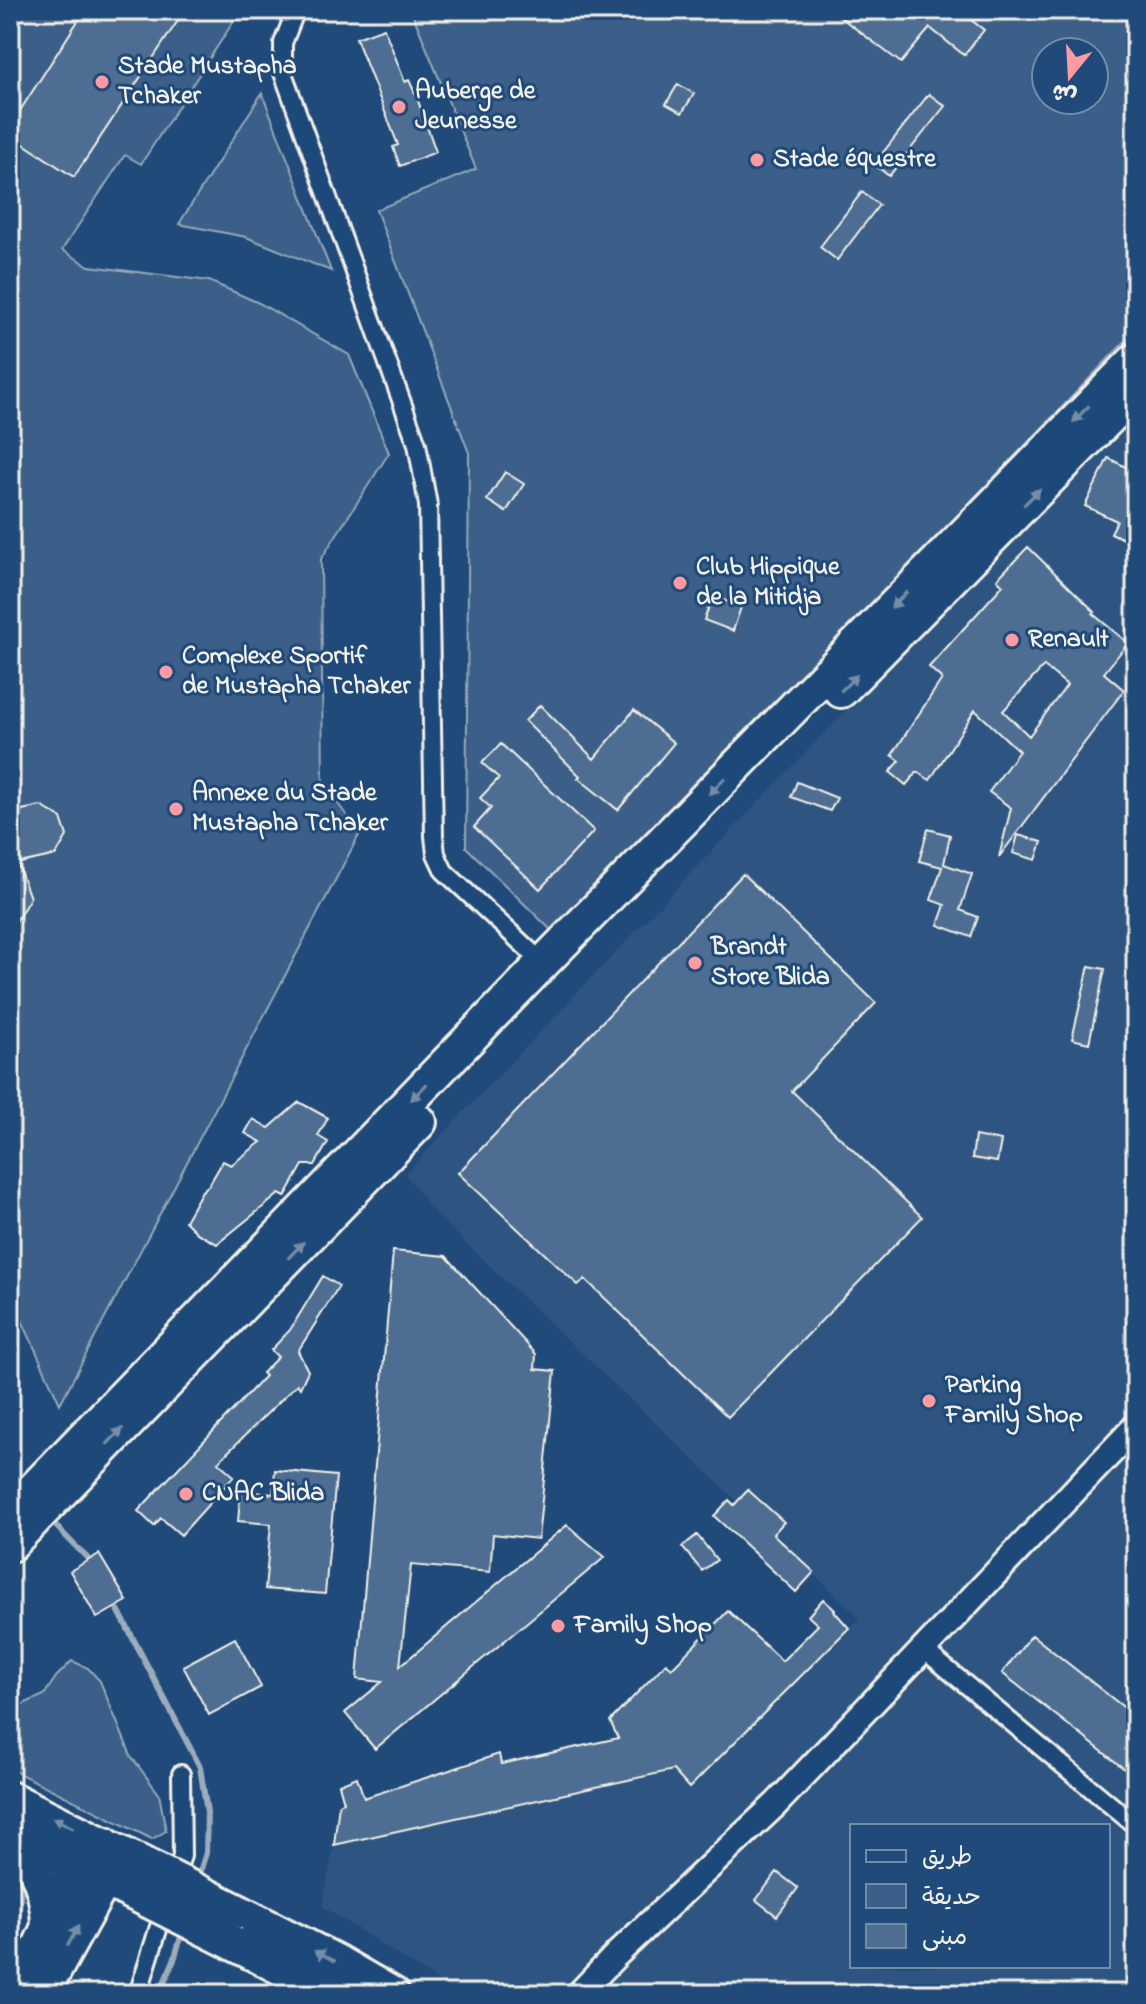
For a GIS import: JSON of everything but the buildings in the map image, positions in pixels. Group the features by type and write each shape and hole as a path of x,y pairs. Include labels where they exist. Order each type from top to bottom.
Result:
{"highway":[{"path":"13,1531 54,1482 543,963 1136,359"},
{"path":"54,1482 580,957 1136,391"},
{"path":"14,1799 105,1844 153,1886 234,1944 331,1994"},
{"path":"10,1834 105,1880 153,1886 240,1912 393,1994"},
{"path":"10,1834 39,1875 45,1892 48,1926"},
{"path":"12,1994 38,1949 75,1866 105,1844"},
{"path":"42,1994 105,1880 105,1844"}],"street":[{"path":"296,10 283,43 283,73 381,338 424,474 428,505 436,854 444,871 543,963"},
{"path":"579,1994 776,1804 1136,1426"},
{"path":"923,1649 1136,1826"},
{"path":"138,1994 182,1856 181,1774"}],"shaded area":[{"path":"1136,405 1136,1994 458,1994 322,1906 334,1845 673,1770 690,1787 860,1618 433,1212 405,1174"}],"green space":[{"name":"Annexe du Stade Mustapha Tchaker","path":"10,10 241,10 141,164 125,155 62,250 89,266 209,281 259,303 349,355 389,453 321,559 323,784 360,833 60,1404 10,1294"},
{"name":"Club Hippique de la Mitidja","path":"411,10 1136,10 1136,330 737,745 552,931 466,847 469,453 376,210 476,169"},
{"path":"262,93 331,271 246,237 179,224"},
{"path":"72,1661 88,1668 100,1681 131,1756 159,1794 166,1831 152,1839 10,1769 10,1710 44,1695"},
{"path":"10,1871 23,1888 18,1944 10,1968"}],"waterway":[{"path":"10,1475 18,1488"},
{"path":"49,1519 94,1565"},
{"path":"113,1600 200,1767 207,1812 206,1853 197,1881"},
{"path":"159,1994 183,1930"}],"place":[{"name":"Stade Mustapha Tchaker","path":"102,82"},
{"name":"Auberge de Jeunesse","path":"399,107"},
{"name":"Stade équestre","path":"757,160"},
{"name":"Club Hippique de la Mitidja","path":"680,583"},
{"name":"Renault","path":"1012,640"},
{"name":"Complexe Sportif de Mustapha Tchaker","path":"166,672"},
{"name":"Annexe du Stade Mustapha Tchaker","path":"176,809"},
{"name":"Brandt Store Blida","path":"695,963"},
{"name":"Parking Family Shop","path":"929,1401"},
{"name":"CNAC Blida","path":"186,1494"},
{"name":"Family Shop","path":"558,1626"}]}
